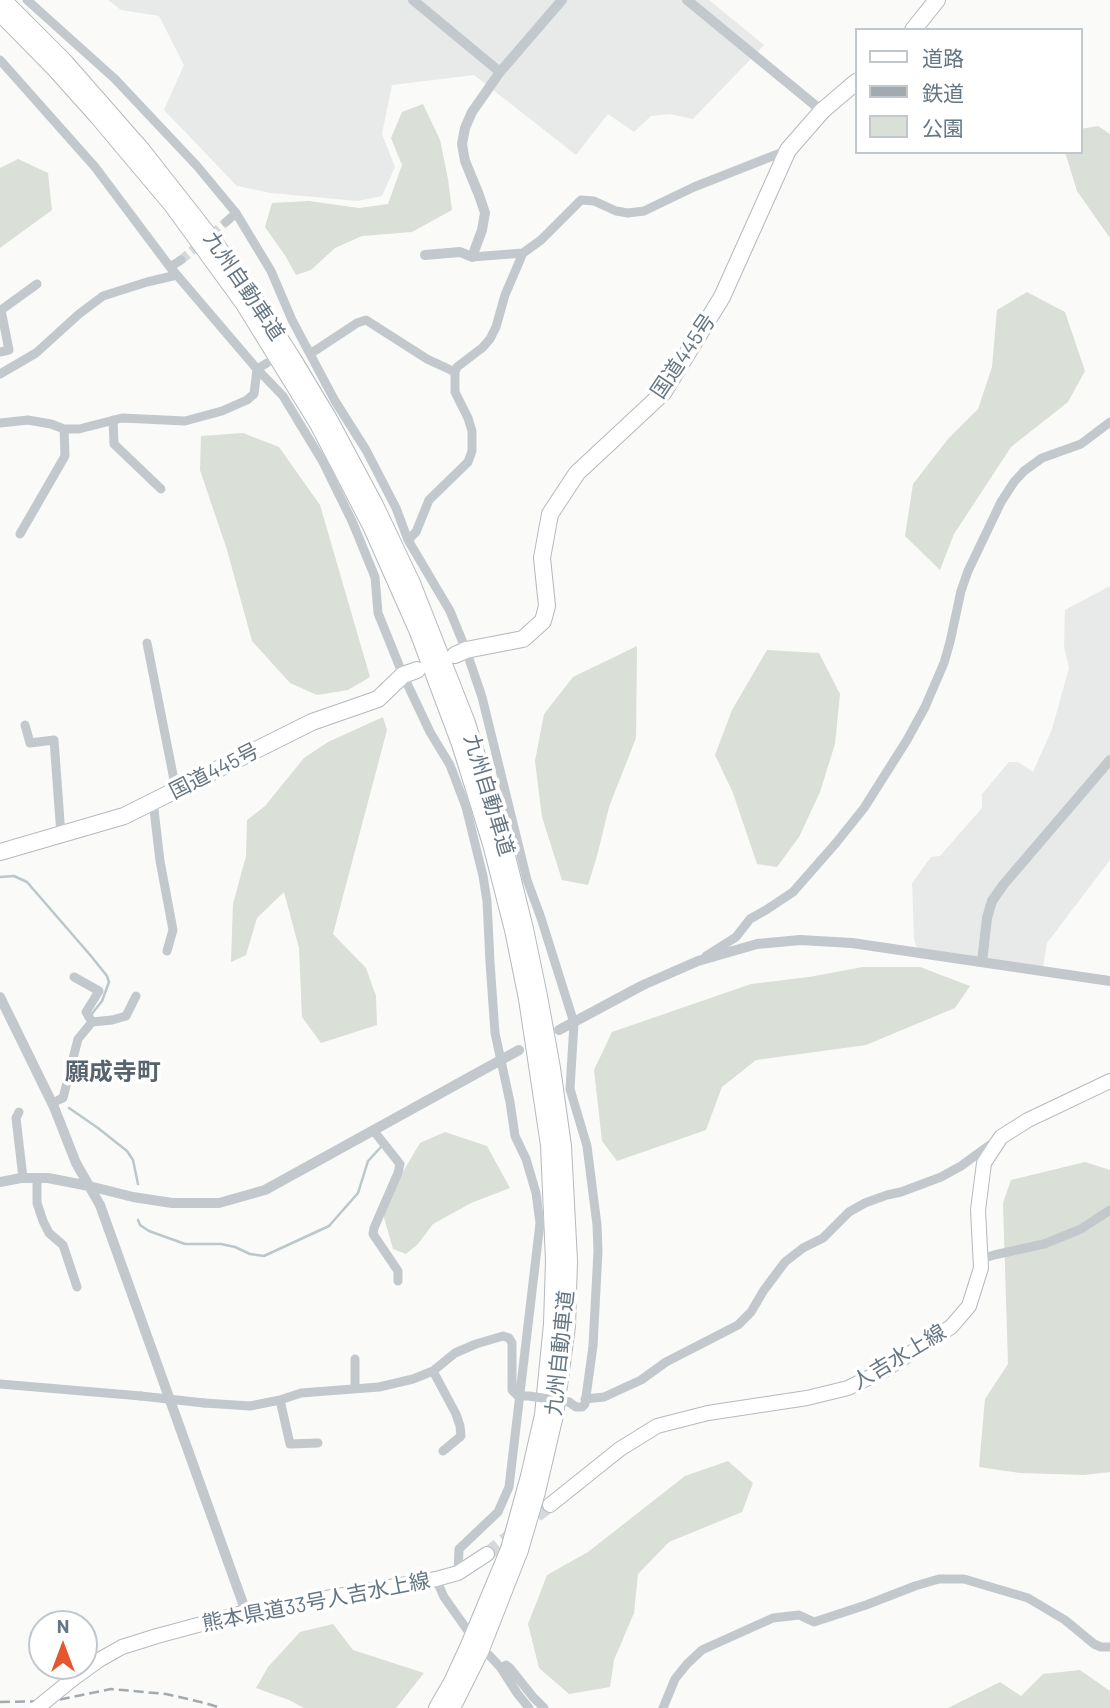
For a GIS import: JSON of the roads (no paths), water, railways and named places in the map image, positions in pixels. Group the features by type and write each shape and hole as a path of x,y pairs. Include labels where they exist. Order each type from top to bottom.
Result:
{"highway":[{"name":"九州自動車道","path":"3,0 64,61 142,150 215,243 254,298 329,419 412,583 467,723 503,840 539,996 563,1146 569,1261 567,1325 555,1415 520,1550 480,1652 452,1708"},
{"path":"915,28 937,0"},
{"name":"九州自動車道","path":"0,13 90,107 172,205 244,304 318,424 371,526 418,632 460,744 504,893 527,999 549,1145 554,1261 552,1324 543,1415 530,1476 509,1549 469,1645 437,1708"},
{"name":"国道445号","path":"461,652 523,639 543,621 547,606 542,558 550,514 577,473 663,393 722,297 788,150 822,111 855,83"},
{"name":"国道445号","path":"0,852 124,816 312,722 378,699 410,672"}],"main road":[{"name":"人吉水上線","path":"550,1504 620,1449 657,1426 708,1413 807,1398 848,1388 886,1369 951,1327 969,1306 981,1268 978,1210 984,1163 1001,1137 1028,1120 1110,1081"},
{"name":"熊本県道33号人吉水上線","path":"37,1708 99,1660 122,1647 246,1612 458,1573 487,1554"}],"street":[{"path":"0,1384 250,1406 301,1393 379,1387 413,1379 433,1371 455,1353 506,1336 512,1343 514,1394 582,1406 593,1346 598,1251 587,1146 570,1089 574,1023 527,880 482,697 461,652 450,611 408,540 396,508 366,450 310,354 299,343 271,271 236,213 197,166 115,79 27,0"},
{"path":"413,0 500,72"},
{"path":"472,257 485,214 465,161 462,144 465,128 472,112 500,72 562,0"},
{"path":"687,0 822,111"},
{"path":"0,60 95,167 174,271 283,396 323,462 352,521 375,578 378,613 410,672 430,732 450,765 466,807 484,876 495,1033 515,1136 526,1159 536,1194 540,1223 525,1396 509,1487 498,1512 459,1549 458,1573"},
{"path":"408,540 416,532 429,500 468,462 472,451 472,431 455,392 455,372 457,367 482,348 496,327 505,295 523,253 541,240 582,200 594,201 628,214 644,211 694,187 788,150"},
{"path":"226,222 236,213"},
{"path":"425,255 460,252 472,257 523,253"},
{"path":"0,374 36,353 103,296 174,271 181,260"},
{"path":"0,352 9,350 1,310 37,284"},
{"path":"310,354 356,323 366,320 427,359 455,372"},
{"path":"257,369 267,363"},
{"path":"0,423 27,420 64,429 79,429 122,418 185,421 222,411 247,400 254,394 257,369"},
{"path":"113,421 114,444 161,489"},
{"path":"698,961 736,937 750,919 793,892 864,808 925,707 944,663 968,571 1001,502 1014,482 1041,458 1081,443 1110,422"},
{"path":"20,534 65,456 64,429"},
{"path":"148,643 176,790"},
{"path":"25,725 30,743 54,740 61,835"},
{"path":"982,962 986,918 992,901 1003,884 1110,760"},
{"path":"153,801 160,862 173,930 167,951"},
{"path":"559,1030 643,985 698,961 757,944 800,940 852,943 1110,981"},
{"path":"74,977 99,991 86,1012 92,1022"},
{"path":"52,1103 63,1098 78,1039 92,1022 126,1016 135,996"},
{"path":"0,997 52,1103 76,1163 100,1205 246,1612"},
{"path":"0,1182 48,1178 172,1203 219,1203 265,1190 519,1050"},
{"path":"19,1112 16,1118 23,1178"},
{"path":"373,1130 400,1164 373,1234 398,1271 398,1281"},
{"path":"585,1399 604,1397 641,1380 666,1362 738,1325 785,1262 803,1248 823,1238 849,1212 865,1203 941,1177 1001,1137"},
{"path":"37,1178 37,1203 43,1221 49,1233 63,1245 77,1287"},
{"path":"981,1259 1044,1244 1081,1229 1110,1210"},
{"path":"355,1359 355,1388"},
{"path":"433,1371 460,1426 461,1436 443,1451"},
{"path":"280,1400 290,1444 318,1443"},
{"path":"436,1578 444,1597 468,1631"},
{"path":"663,1708 675,1679 702,1650 773,1618 799,1615 814,1622 939,1579 964,1578 1028,1598 1065,1620 1094,1644 1110,1647"},
{"path":"489,1655 530,1708"},
{"path":"501,1668 506,1665 510,1668 544,1708"}],"waterway":[{"path":"0,877 14,876 27,882 107,976 109,982 102,1001 91,1015"},
{"path":"69,1108 127,1151 133,1160 138,1184"},
{"path":"138,1220 140,1225 149,1231 185,1244 221,1244 264,1256 329,1226 358,1193 368,1161 381,1147"}],"tunnel":[{"path":"181,260 226,222"},
{"path":"487,1554 550,1505"}],"railway":[{"path":"0,1702 52,1701 111,1689 166,1694 221,1708"}],"district":[{"name":"願成寺町","path":"113,1072"}]}
